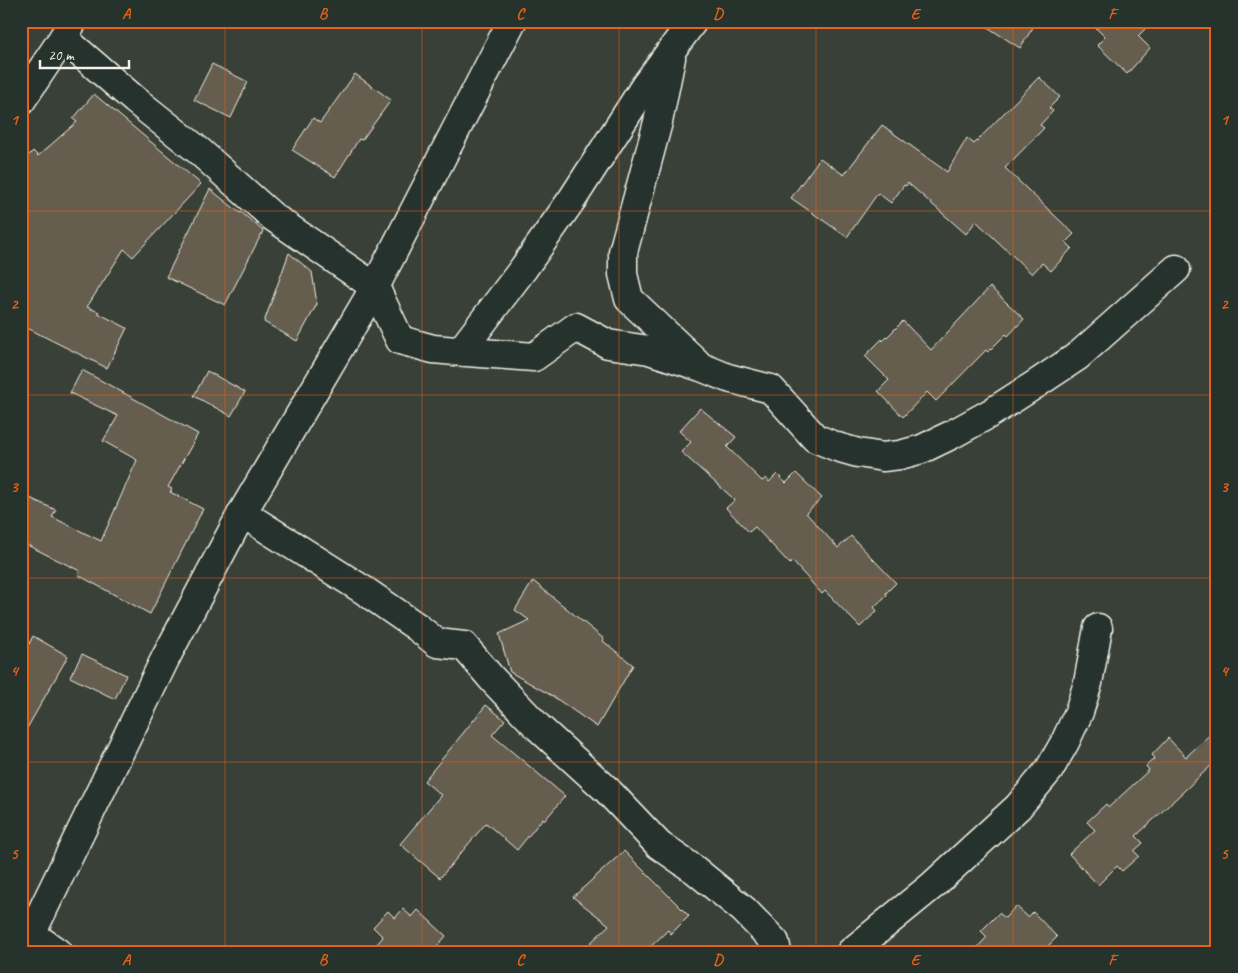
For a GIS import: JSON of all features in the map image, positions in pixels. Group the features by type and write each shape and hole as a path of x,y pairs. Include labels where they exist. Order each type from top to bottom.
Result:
{"street":[{"path":"57,952 25,937 166,657 242,513 375,287 512,21"},
{"path":"460,352 529,261 573,198 645,86 693,21"},
{"path":"21,101 68,30 135,100 198,151 273,217 375,287 400,340 460,352 534,356 576,327 608,344 649,350 701,366 728,378 771,389 815,438 858,453 883,456 900,455 922,449 951,436 989,414 1078,356 1176,268"},
{"path":"673,48 658,122 624,252 623,274 629,299 701,366"},
{"path":"242,513 365,591 438,643 464,646 493,680 538,727 607,790 659,845 695,870 744,910 775,942 777,952"},
{"path":"851,952 954,866 1018,807 1049,770 1079,712 1088,683 1098,628"}],"building":[{"path":"978,21 1037,21 1020,48"},
{"path":"1089,21 1153,21 1138,36 1150,48 1127,74 1097,45 1105,37"},
{"path":"212,64 248,82 231,118 194,100"},
{"path":"355,74 391,100 362,140 359,139 335,177 292,150 313,118 320,123"},
{"path":"1039,77 1060,97 1049,108 1053,111 1040,125 1044,128 1005,168 1074,234 1066,242 1072,248 1051,271 1042,263 1032,274 976,221 966,234 908,183 906,186 904,185 891,203 878,193 847,237 791,198 820,158 844,175 882,125 947,172 967,138 974,144"},
{"path":"94,94 201,184 133,257 124,249 87,307 127,328 107,368 21,325 21,163 33,151 38,156 77,122 73,119"},
{"path":"210,189 263,231 225,305 166,277"},
{"path":"289,253 312,272 317,304 297,341 264,322"},
{"path":"990,287 1024,319 1008,336 1006,334 988,352 986,350 936,401 927,392 903,417 878,391 889,380 865,356 903,321 931,350"},
{"path":"82,370 198,434 168,487 172,489 170,492 203,509 150,614 78,575 80,571 21,542 21,494 56,510 52,517 101,541 137,460 103,441 118,416 70,393"},
{"path":"207,371 245,392 231,416 194,396"},
{"path":"700,408 736,437 727,447 762,481 766,478 769,482 777,474 786,483 796,473 822,498 806,513 838,548 851,536 896,583 874,607 877,611 860,627 825,591 822,594 792,561 790,564 755,527 749,532 726,508 735,500 681,452 691,442 679,431"},
{"path":"533,581 633,665 597,727 554,697 510,672 499,634 529,620 515,610"},
{"path":"33,636 68,656 21,739 21,639 29,644"},
{"path":"82,654 126,675 115,699 70,677"},
{"path":"486,705 505,720 492,735 565,796 545,820 543,818 517,850 486,823 440,878 400,844 441,795 424,781"},
{"path":"1217,728 1217,760 1136,836 1143,843 1134,851 1139,856 1122,871 1117,866 1098,885 1069,854 1095,830 1087,822 1106,804 1109,807 1149,770 1146,766 1155,758 1152,755 1168,738 1186,757"},
{"path":"624,851 689,916 671,934 668,930 645,952 581,952 609,925 573,897"},
{"path":"1016,906 1028,917 1033,912 1057,937 1042,952 973,952 987,937 981,931 999,913 1005,918"},
{"path":"403,909 412,917 418,910 446,936 432,952 370,952 383,937 373,927 388,911 395,918"}]}
